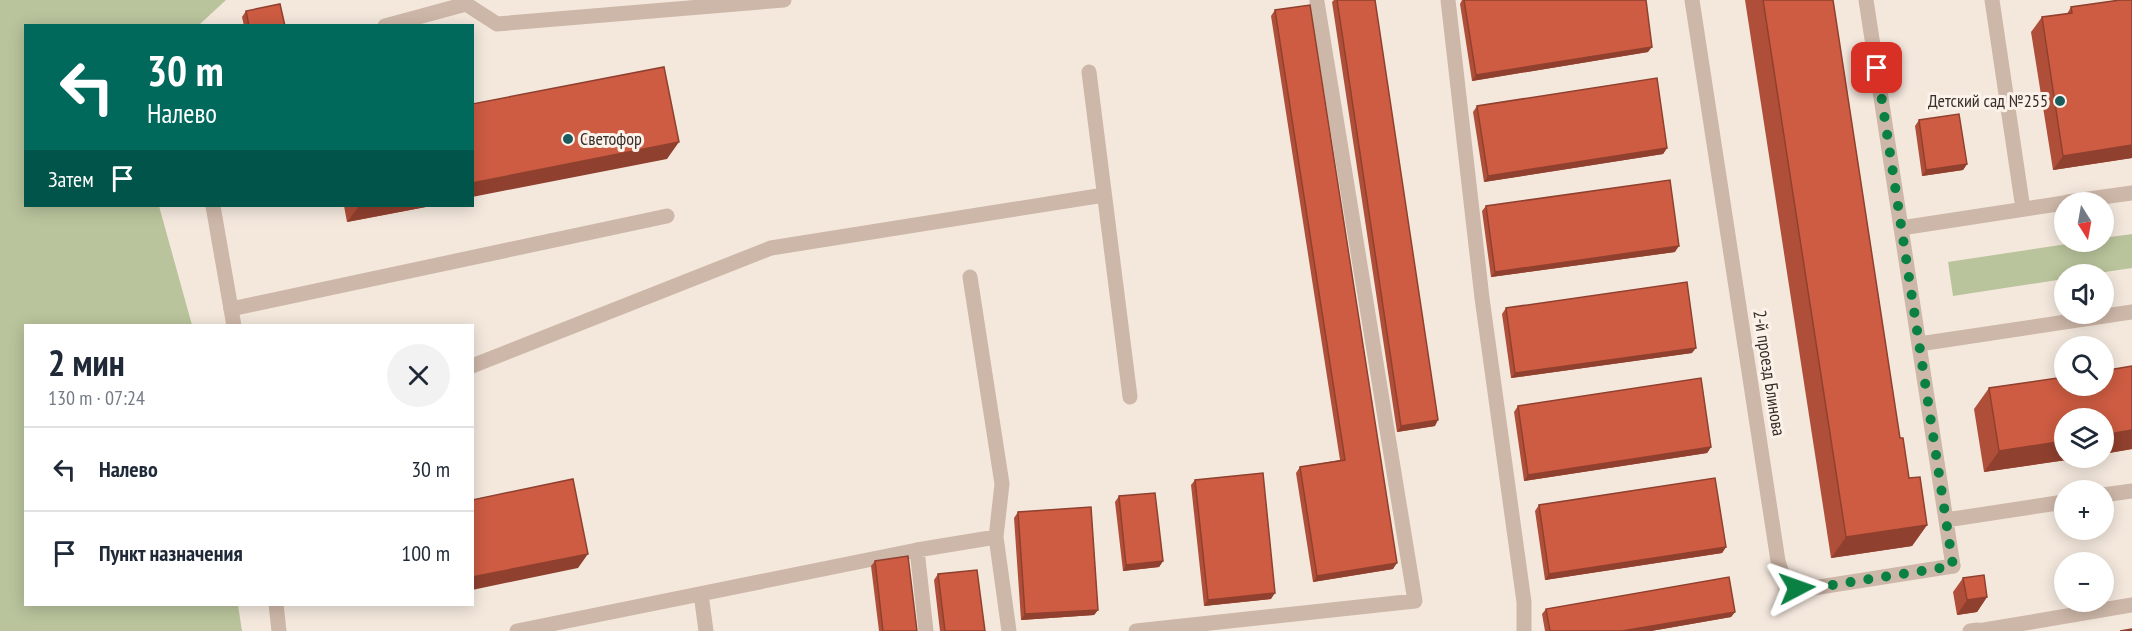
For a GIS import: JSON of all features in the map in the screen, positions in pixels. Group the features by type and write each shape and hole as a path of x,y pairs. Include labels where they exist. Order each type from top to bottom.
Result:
{"street":[{"path":"392,24 473,2 497,24 784,0"},
{"path":"1448,0 1482,298 1524,602 1524,631"},
{"name":"2-й проезд Блинова","path":"1692,0 1782,577 1797,588 1813,588 1953,566 1946,520"},
{"path":"1866,0 1946,520 2054,503"},
{"path":"1992,0 2023,209"},
{"path":"1136,631 1415,601 1317,2"},
{"path":"1089,72 1130,397"},
{"path":"2114,196 2132,193"},
{"path":"474,365 771,248 1104,195"},
{"path":"1901,228 2054,205"},
{"path":"213,207 234,324"},
{"path":"231,309 667,216"},
{"path":"970,277 1002,484 996,537 1009,631"},
{"path":"1919,344 2132,312"},
{"path":"2114,493 2132,491"},
{"path":"517,631 917,550 996,537"},
{"path":"917,550 926,631"},
{"path":"701,594 706,631"},
{"path":"1975,631 2132,605"},
{"path":"276,606 279,631"}],"green space":[{"path":"0,0 226,0 200,24 24,24 24,207 159,207 192,324 24,324 24,606 238,606 242,631 0,631"},
{"path":"2132,234 2132,268 2114,271 2114,264 2054,264 2054,281 1953,296 1948,262 2054,246 2054,252 2114,252 2114,236"}],"building":[{"path":"1337,0 1375,0 1438,420 1401,426"},
{"path":"1464,0 1646,0 1652,47 1476,75"},
{"path":"1763,0 1833,0 1900,438 1903,438 1909,478 1920,477 1927,525 1846,537"},
{"path":"2132,0 2132,145 2063,156 2042,17 2072,13 2071,7"},
{"path":"280,4 285,24 249,24 246,11"},
{"path":"1310,5 1397,563 1317,576 1300,467 1345,460 1275,10"},
{"name":"Светофор","path":"664,67 679,142 474,183 474,104"},
{"path":"1657,78 1667,148 1488,176 1477,106"},
{"path":"1959,114 1967,164 1926,170 1919,120"},
{"path":"1670,180 1679,246 1495,272 1486,206"},
{"path":"1687,282 1696,348 1515,373 1506,308"},
{"path":"2132,366 2132,430 2114,433 2114,408 2054,408 2054,443 1999,451 1989,388 2054,378 2054,396 2114,396 2114,369"},
{"path":"1701,378 1711,447 1528,475 1518,406"},
{"path":"1263,473 1275,593 1208,600 1195,480"},
{"path":"1715,478 1726,547 1549,574 1539,505"},
{"path":"573,479 588,554 474,577 474,500"},
{"path":"1155,493 1163,561 1126,565 1119,496"},
{"path":"1091,507 1098,610 1025,614 1018,512"},
{"path":"908,556 917,631 883,631 875,561"},
{"path":"977,570 985,631 945,631 938,574"},
{"path":"1984,575 1987,597 1967,600 1963,578"},
{"path":"1729,577 1735,612 1622,631 1550,631 1546,609"}],"place":[{"name":"Детский сад №255","path":"2060,101"},
{"name":"Светофор","path":"568,139"}],"route":[{"path":"1797,588 1813,588 1953,566 1877,68"}]}
